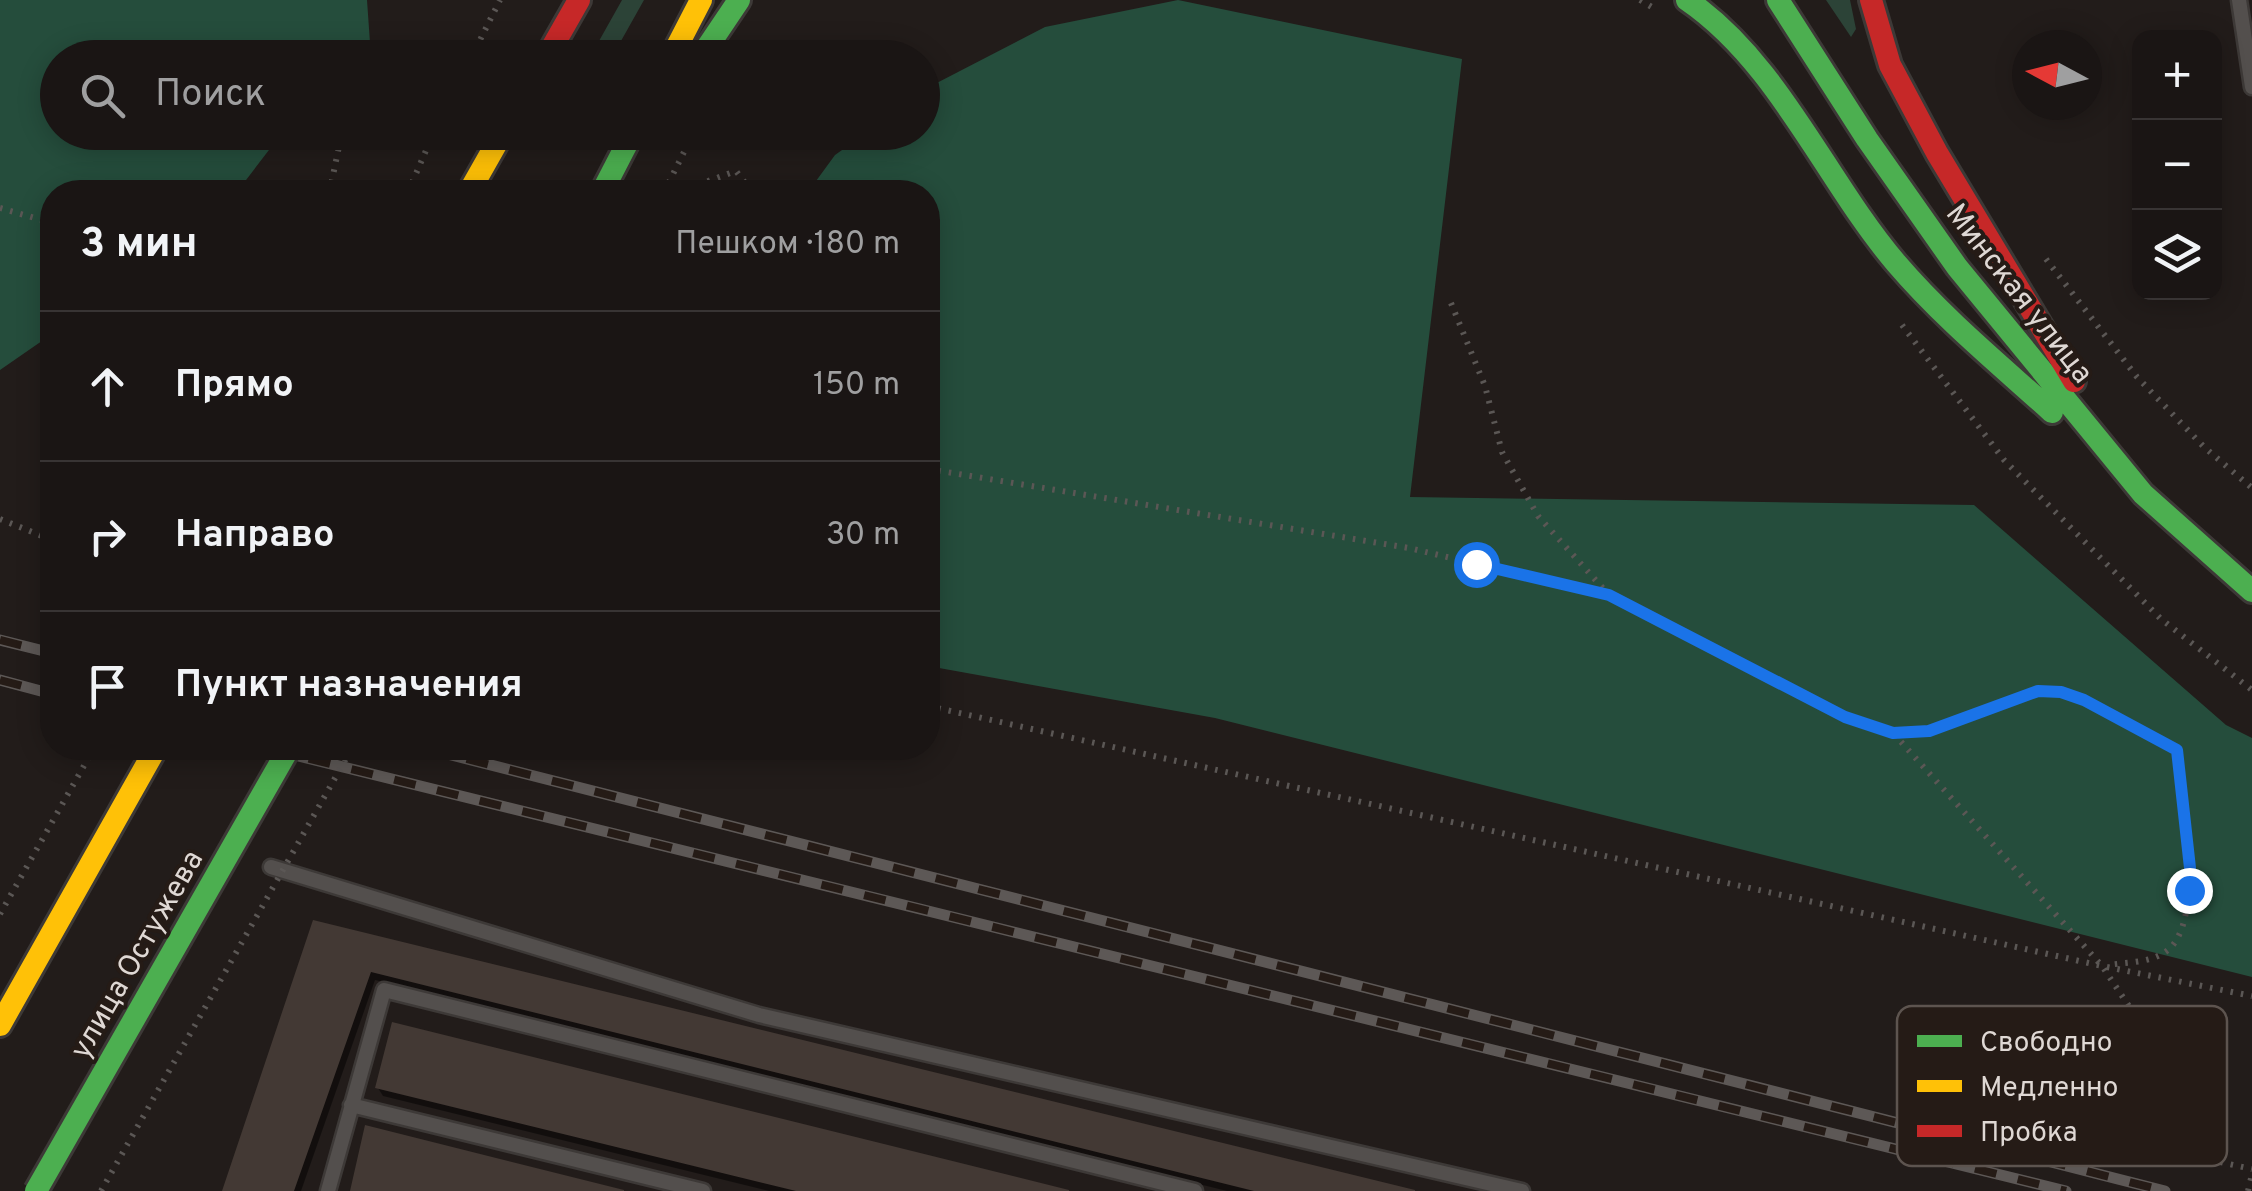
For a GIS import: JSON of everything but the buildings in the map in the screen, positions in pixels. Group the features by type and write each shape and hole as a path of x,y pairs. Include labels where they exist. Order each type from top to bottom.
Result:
{"street":[{"path":"538,40 556,0"},
{"path":"556,40 579,0"},
{"path":"680,40 701,0"},
{"path":"712,40 739,0"},
{"path":"1687,0 1706,13 1774,86 1895,262 1957,327 2143,494"},
{"name":"Минская улица","path":"1778,0 1866,139 1957,268 2143,494 2252,591"},
{"path":"1871,0 1890,66 1937,154 2143,494"},
{"path":"473,180 487,150"},
{"path":"475,180 492,150"},
{"path":"608,180 624,150"},
{"path":"618,180 638,150"},
{"path":"0,1026 149,760"},
{"name":"улица Остужева","path":"36,1191 282,760"}],"lane":[{"path":"2240,0 2252,86"},
{"path":"271,867 759,1015 1522,1191"},
{"path":"328,1191 384,990 1195,1191"},
{"path":"351,1105 703,1191"}],"path":[{"path":"480,40 500,0"},
{"path":"331,180 338,150"},
{"path":"414,180 426,150"},
{"path":"670,180 685,150"},
{"path":"711,180 736,171 743,180"},
{"path":"0,208 40,220"},
{"path":"2041,252 2137,377 2204,447 2252,488"},
{"path":"1451,303 1485,386 1502,452 1538,516 1609,595"},
{"path":"940,471 1409,548 1609,595 1845,717 1893,733 1929,731 2038,691 2061,692 2084,700 2177,750 2190,868 2187,912 2172,948 2154,958 2102,966"},
{"path":"0,519 40,535"},
{"path":"940,709 2252,996"},
{"path":"1893,733 2102,966 2129,1006"},
{"path":"0,914 87,760"},
{"path":"101,1191 345,760"},
{"path":"2227,1165 2252,1172 2248,1191"}],"green space":[{"path":"0,0 367,0 370,40 40,40 40,150 269,150 246,180 40,180 40,342 0,370"},
{"path":"622,0 644,0 622,40 600,40"},
{"path":"1178,0 1462,59 1410,497 1974,505 2226,725 2252,738 2252,977 1215,718 940,668 940,180 817,180 842,150 940,150 940,81 1045,27"},
{"path":"1826,0 1850,0 1856,29 1851,37"}],"railway":[{"path":"0,640 40,650"},
{"path":"0,680 40,691"},
{"path":"315,760 1897,1149"},
{"path":"471,760 1897,1123"},
{"path":"1964,1166 2066,1191"},
{"path":"2067,1166 2165,1191"}],"traffic: fast":[{"path":"712,40 739,0"},
{"path":"1687,0 1749,56 1896,263 1952,322 2052,412"},
{"path":"1778,0 1867,139 1957,267 2143,494 2252,591"},
{"path":"608,180 624,150"},
{"path":"36,1191 282,760"}],"traffic: slow":[{"path":"680,40 701,0"},
{"path":"476,180 493,150"},
{"path":"0,1025 149,760"}],"traffic: jam":[{"path":"556,40 579,0"},
{"path":"1871,0 1890,65 1937,153 2074,381"}],"route":[{"path":"1476,564 1609,595 1845,717 1893,733 1929,731 2038,691 2061,692 2084,700 2177,750 2189,890"}]}
